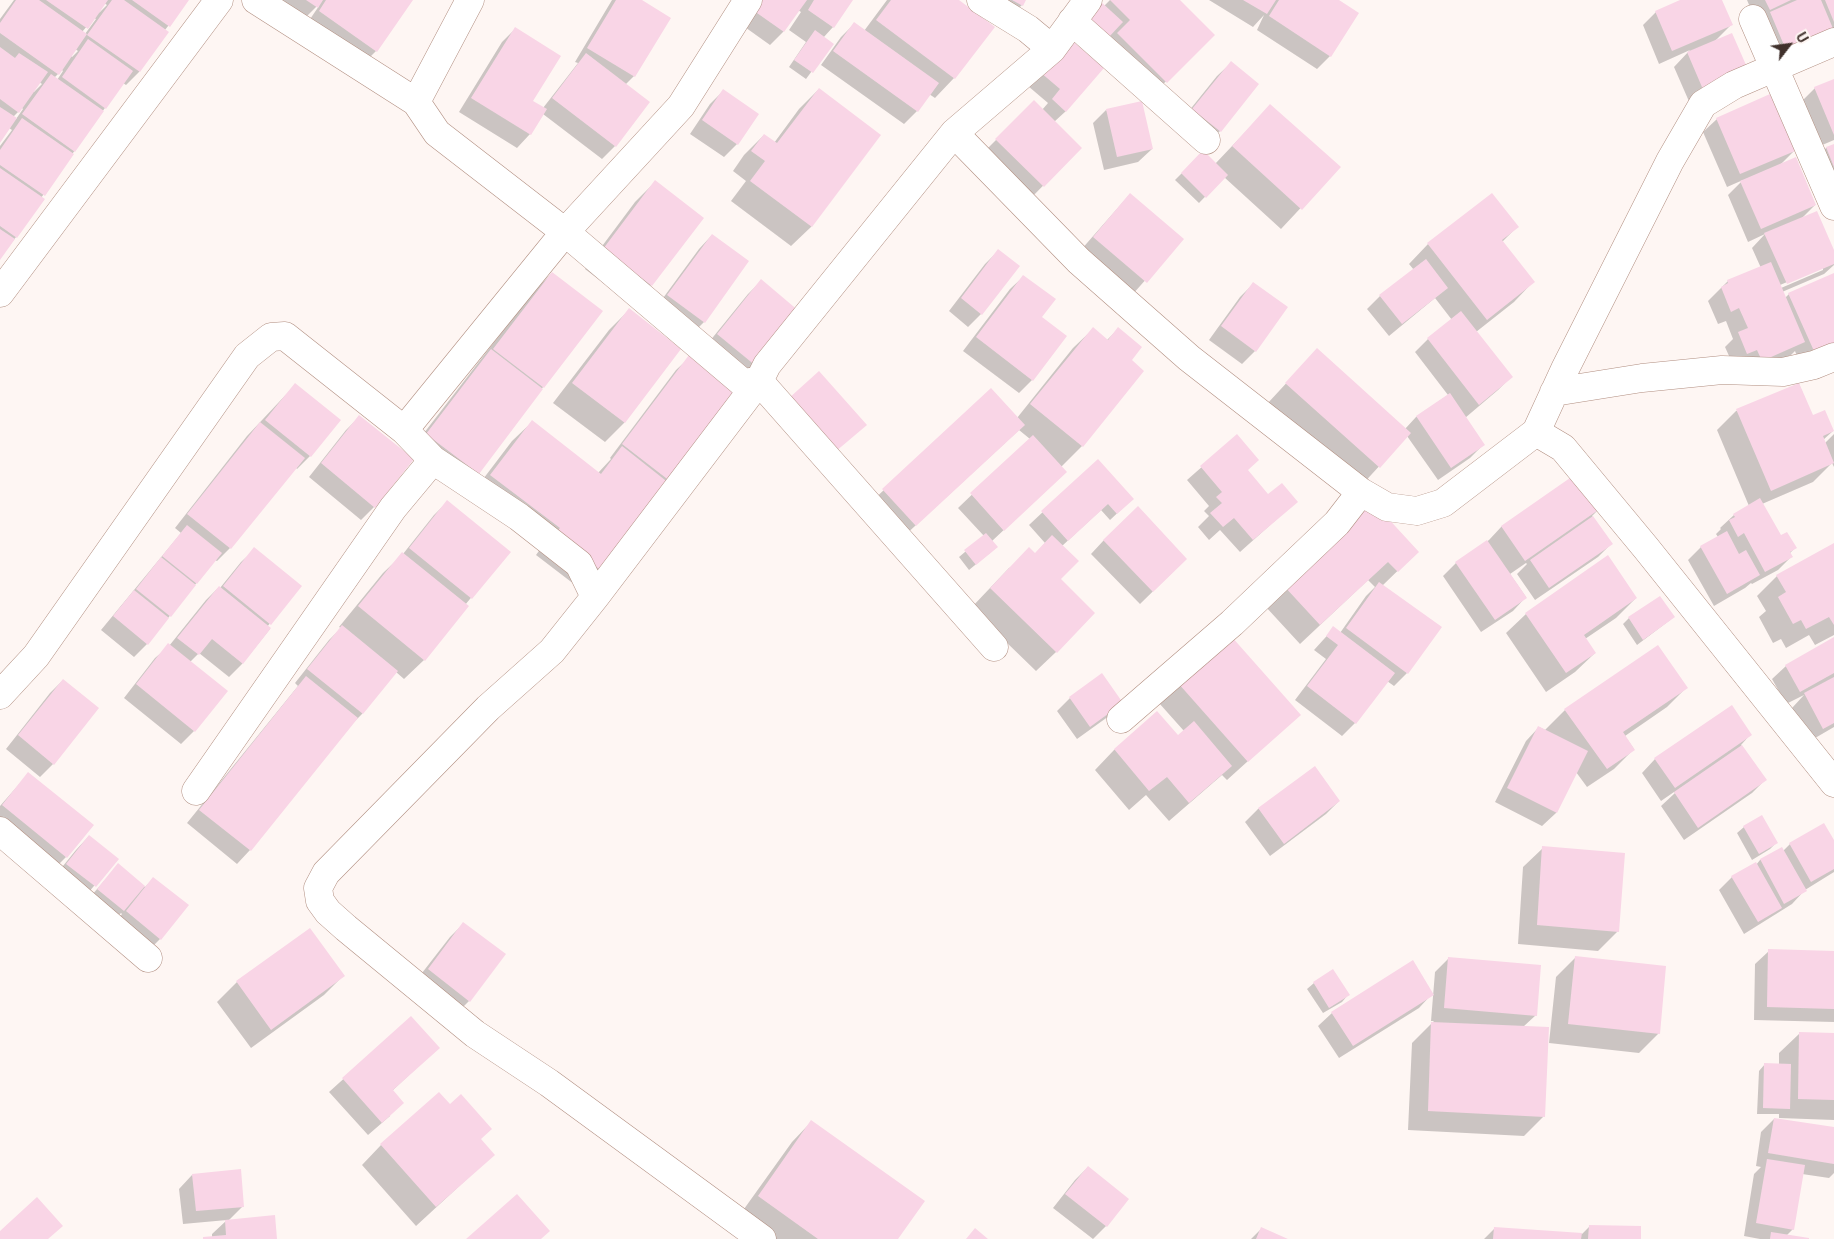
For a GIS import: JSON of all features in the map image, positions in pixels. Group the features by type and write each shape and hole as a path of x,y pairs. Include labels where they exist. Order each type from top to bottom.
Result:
{"street":[{"path":"0,293 219,0"},
{"path":"256,0 416,102 437,133 565,232 743,383 759,381"},
{"path":"416,102 470,0"},
{"path":"404,430 565,232 681,106 748,0"},
{"path":"981,0 1028,29 1052,49"},
{"path":"762,1239 549,1083 475,1034 328,912 320,901 318,888 326,873 488,708 552,651 759,381 767,365 954,133 1052,49 1080,10 1206,140"},
{"path":"1753,20 1834,206"},
{"path":"954,133 1078,261 1189,358 1361,492 1387,508 1417,511 1443,503 1536,432 1554,392 1670,161 1703,104 1734,85 1834,42"},
{"path":"0,695 36,656 247,356 271,337 285,336 404,430 433,460 519,517 579,564 595,597"},
{"path":"1554,392 1642,378 1722,370 1783,372 1834,357"},
{"path":"759,381 994,647"},
{"path":"1536,432 1563,448 1646,548 1834,783"},
{"path":"196,791 393,508 433,460"},
{"path":"1121,720 1239,616 1337,523 1361,492"},
{"path":"0,831 148,958"}],"building":[{"path":"16,0 39,0 87,34 59,75 0,33 0,23"},
{"path":"46,0 108,0 88,29"},
{"path":"112,0 124,0 169,32 140,72 87,35"},
{"path":"132,0 189,0 170,27"},
{"path":"306,0 323,0 318,8"},
{"path":"326,0 413,0 377,52 319,11"},
{"path":"616,0 642,0 671,18 635,77 587,48"},
{"path":"751,0 807,0 784,32 747,6"},
{"path":"814,0 853,0 834,28 808,10"},
{"path":"891,0 959,0 995,27 955,79 876,20"},
{"path":"1012,0 1026,0 1023,6"},
{"path":"1099,0 1123,22 1108,38 1081,14"},
{"path":"1110,0 1180,0 1215,35 1167,83 1117,33 1130,20"},
{"path":"1243,0 1276,0 1267,14"},
{"path":"1279,0 1339,0 1359,13 1331,57 1269,16"},
{"path":"1680,0 1722,0 1733,25 1672,51 1655,11"},
{"path":"1765,0 1791,0 1770,10"},
{"path":"1797,0 1821,0 1834,31 1789,57 1770,12"},
{"path":"1825,0 1834,0 1834,22"},
{"path":"854,22 939,83 918,112 833,51"},
{"path":"515,27 561,56 533,101 547,109 531,135 471,98"},
{"path":"815,30 834,44 813,73 794,60"},
{"path":"1732,33 1750,74 1705,94 1687,52"},
{"path":"1069,38 1104,68 1066,112 1052,99 1060,89 1040,72"},
{"path":"88,39 133,71 106,109 62,77"},
{"path":"0,47 15,58 19,53 48,72 19,113 0,99"},
{"path":"586,53 650,102 616,147 552,98"},
{"path":"1231,61 1259,84 1221,132 1192,109"},
{"path":"51,74 104,111 75,152 22,114"},
{"path":"1834,79 1834,135 1814,87"},
{"path":"819,88 881,135 812,227 750,181 765,161 751,151 764,134 777,143"},
{"path":"723,89 759,114 738,145 702,120"},
{"path":"1770,94 1795,151 1740,174 1716,118"},
{"path":"1034,100 1082,148 1044,187 995,139"},
{"path":"1142,101 1153,149 1117,157 1106,109"},
{"path":"1270,104 1341,167 1302,210 1232,146"},
{"path":"0,107 17,118 0,143"},
{"path":"22,118 74,154 45,196 0,165 0,150"},
{"path":"1834,144 1834,167 1826,147"},
{"path":"1203,150 1228,175 1206,198 1181,173"},
{"path":"1796,157 1816,205 1761,229 1740,181"},
{"path":"0,168 45,199 17,238 0,226"},
{"path":"655,180 704,218 652,286 603,249"},
{"path":"1130,193 1184,239 1147,283 1093,237"},
{"path":"1492,193 1519,227 1502,240 1535,282 1487,320 1427,243"},
{"path":"1817,211 1834,250 1834,264 1787,284 1764,233"},
{"path":"0,229 15,239 0,260"},
{"path":"712,234 749,261 705,323 667,295"},
{"path":"998,249 1020,266 982,315 961,298"},
{"path":"1426,259 1448,288 1402,324 1379,295"},
{"path":"1771,262 1805,342 1762,361 1757,350 1747,354 1738,332 1748,328 1739,308 1731,312 1721,287 1728,283 1727,280"},
{"path":"552,272 603,311 544,388 493,349"},
{"path":"1834,273 1834,343 1814,351 1788,293"},
{"path":"1023,275 1056,299 1042,317 1067,336 1033,381 976,337"},
{"path":"761,279 800,312 756,366 717,334"},
{"path":"1253,282 1288,307 1256,352 1221,326"},
{"path":"629,308 681,349 625,423 572,383"},
{"path":"1461,311 1513,377 1479,405 1427,338"},
{"path":"1093,327 1108,340 1118,327 1142,347 1132,360 1144,371 1083,447 1030,404"},
{"path":"1317,348 1411,433 1380,468 1285,383"},
{"path":"491,349 543,389 479,474 426,434"},
{"path":"689,355 743,396 675,485 622,444"},
{"path":"819,371 867,425 835,452 788,399"},
{"path":"295,383 341,420 311,457 265,420"},
{"path":"1799,383 1813,415 1825,410 1834,431 1823,436 1834,463 1771,491 1736,409"},
{"path":"991,388 1025,425 916,526 882,489"},
{"path":"1450,393 1485,445 1451,468 1416,416"},
{"path":"359,415 414,459 375,508 321,463"},
{"path":"532,420 601,474 622,446 670,484 603,572 554,535 560,528 490,475"},
{"path":"260,422 305,458 231,549 187,514"},
{"path":"1237,434 1259,460 1248,470 1268,494 1282,483 1298,502 1253,540 1234,518 1223,527 1210,513 1222,503 1216,497 1222,492 1200,466"},
{"path":"1033,435 1067,472 1004,531 970,493"},
{"path":"1098,459 1134,499 1117,514 1108,504 1068,541 1041,511"},
{"path":"1580,471 1604,506 1525,561 1501,526"},
{"path":"1760,498 1781,535 1787,532 1797,548 1790,552 1793,557 1765,572 1744,533 1738,537 1729,520 1735,517 1733,514"},
{"path":"447,500 511,552 472,599 409,548"},
{"path":"1373,502 1419,552 1398,572 1388,562 1320,625 1284,586"},
{"path":"1138,506 1187,559 1153,592 1103,540"},
{"path":"1593,516 1613,544 1549,588 1530,560"},
{"path":"187,525 222,553 197,584 162,556"},
{"path":"1727,531 1739,554 1746,550 1760,575 1727,594 1700,546"},
{"path":"986,533 998,547 976,565 964,550"},
{"path":"1052,535 1079,561 1061,579 1095,613 1057,653 990,588 1029,547 1035,553"},
{"path":"1487,540 1527,598 1495,620 1455,562"},
{"path":"1834,543 1834,625 1829,617 1806,629 1801,620 1793,624 1778,597 1786,592 1776,575"},
{"path":"254,547 302,586 271,625 223,586"},
{"path":"402,552 469,606 425,661 358,606"},
{"path":"1608,555 1637,598 1584,635 1596,653 1566,673 1525,613"},
{"path":"161,557 196,585 171,617 136,589"},
{"path":"1379,582 1442,627 1408,674 1346,628"},
{"path":"219,586 271,628 243,664 212,639 199,655 177,638"},
{"path":"134,590 169,618 148,645 113,616"},
{"path":"1660,596 1675,617 1643,640 1628,617"},
{"path":"342,625 398,671 363,714 307,669"},
{"path":"1333,626 1395,673 1356,724 1307,686 1338,645 1326,636"},
{"path":"1231,636 1301,715 1248,762 1178,683"},
{"path":"1834,637 1834,673 1800,692 1785,665"},
{"path":"168,643 228,691 195,732 136,684"},
{"path":"1658,645 1688,688 1623,732 1635,750 1607,769 1564,709"},
{"path":"1102,673 1123,703 1090,727 1069,697"},
{"path":"306,676 358,718 251,851 199,810"},
{"path":"1834,677 1834,723 1823,729 1804,693"},
{"path":"63,679 99,708 54,765 18,735"},
{"path":"1732,705 1752,735 1675,788 1654,758"},
{"path":"1157,711 1178,735 1194,721 1232,766 1189,803 1167,777 1149,791 1114,749"},
{"path":"1538,726 1588,751 1557,813 1507,788"},
{"path":"1742,745 1767,780 1698,828 1674,792"},
{"path":"1315,766 1340,801 1284,844 1258,808"},
{"path":"28,772 94,825 67,858 2,805"},
{"path":"1762,815 1778,843 1759,854 1743,826"},
{"path":"1824,823 1834,840 1834,869 1811,882 1789,843"},
{"path":"89,835 119,859 96,887 66,864"},
{"path":"1542,846 1625,853 1619,932 1537,925"},
{"path":"1782,847 1807,891 1784,904 1760,859"},
{"path":"1756,862 1782,908 1758,922 1731,876"},
{"path":"118,863 145,886 124,911 97,889"},
{"path":"153,877 189,905 161,940 126,911"},
{"path":"463,922 506,954 470,1002 428,969"},
{"path":"310,928 345,976 271,1030 236,981"},
{"path":"1768,949 1834,951 1834,1009 1767,1007"},
{"path":"1575,956 1666,966 1660,1034 1568,1024"},
{"path":"1448,957 1541,965 1537,1016 1444,1008"},
{"path":"1413,960 1434,995 1353,1046 1331,1012"},
{"path":"1333,969 1350,995 1329,1008 1313,982"},
{"path":"411,1016 440,1048 393,1090 404,1103 382,1123 342,1078"},
{"path":"1431,1022 1549,1027 1545,1117 1428,1111"},
{"path":"1799,1032 1834,1033 1834,1100 1798,1099"},
{"path":"1764,1063 1791,1064 1790,1109 1763,1108"},
{"path":"439,1092 450,1104 461,1094 492,1129 481,1139 495,1155 436,1207 380,1144"},
{"path":"1774,1118 1834,1127 1834,1164 1768,1153"},
{"path":"811,1120 925,1201 898,1239 818,1239 758,1196"},
{"path":"1767,1159 1805,1165 1794,1230 1756,1223"},
{"path":"1088,1166 1129,1199 1107,1227 1065,1194"},
{"path":"241,1169 244,1207 196,1211 192,1174"},
{"path":"517,1194 550,1231 541,1239 466,1239"},
{"path":"37,1197 63,1226 48,1239 0,1239 0,1231"},
{"path":"275,1215 277,1239 203,1239 203,1237 226,1235 225,1220"},
{"path":"1589,1225 1641,1226 1641,1239 1588,1239"},
{"path":"1261,1227 1288,1239 1256,1239"},
{"path":"1494,1227 1582,1233 1581,1239 1493,1239"},
{"path":"975,1228 988,1239 966,1239"},
{"path":"1771,1232 1809,1238 1809,1239 1770,1239"}]}
